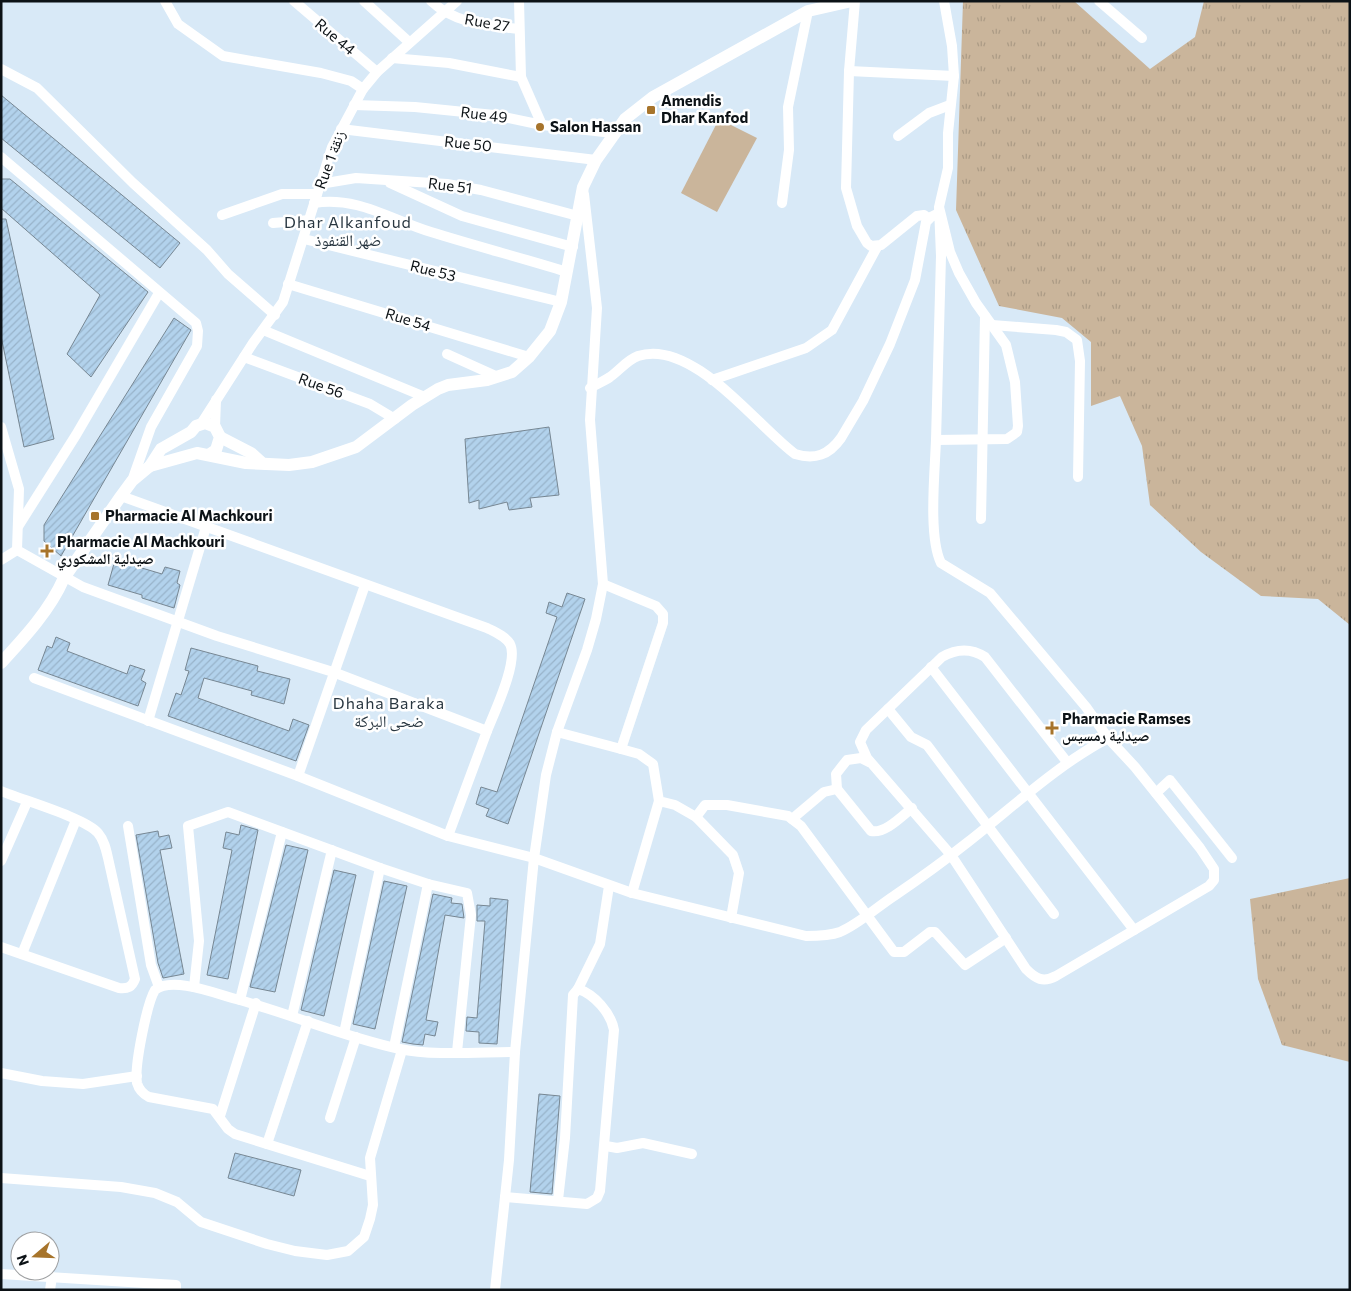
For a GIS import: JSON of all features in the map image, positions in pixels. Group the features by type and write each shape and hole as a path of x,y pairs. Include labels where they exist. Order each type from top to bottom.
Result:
{"street":[{"path":"165,1 178,24 223,56 321,73 350,81 363,89"},
{"name":"Rue 44","path":"294,1 377,72"},
{"path":"364,1 409,42"},
{"name":"Rue 27","path":"431,1 444,13 472,23 519,29"},
{"name":"Rue 1 زنقة","path":"196,428 283,302 317,194 341,129 363,89 377,72 409,42 457,1"},
{"path":"519,1 521,77 542,125"},
{"path":"196,428 190,445 203,454 233,461 289,465 312,462 356,447 425,397 448,385 498,377 512,372 529,357 550,332 561,302 583,187 596,160 613,133 639,106 652,97 808,11 825,4 854,1 849,70 846,188 849,203 860,231 867,243 877,247"},
{"path":"944,1 952,46 954,76 950,105 948,168 939,210 941,256 934,521 938,556 941,563 990,593 1086,707 1108,738 1156,792 1200,848 1214,869 1215,874 1209,886 1048,980 1035,978 951,855 863,752 861,738 930,667 948,653 963,650 977,652 985,657 1067,762"},
{"path":"1099,1 1142,38"},
{"path":"782,203 789,150 788,107 808,11"},
{"path":"392,58 449,63 521,77"},
{"path":"1,69 37,88 133,183 207,250 228,274 275,314"},
{"path":"849,70 954,76"},
{"name":"Rue 49","path":"354,105 415,107 494,115 542,125 613,133"},
{"path":"898,136 929,113 950,105"},
{"name":"Rue 50","path":"341,129 596,160"},
{"path":"1,157 159,293 191,316 196,323 199,338 190,361 151,427 132,481"},
{"name":"Rue 51","path":"317,194 356,178 447,184 481,190 578,216"},
{"path":"389,181 424,200 462,216 573,247"},
{"path":"495,1290 505,1197 515,1052 534,858 546,775 557,732 587,650 603,584 590,420 590,388 597,308 583,187"},
{"path":"222,215 278,195 317,194 358,204 431,232 567,272"},
{"path":"590,388 639,356 650,355 689,364 712,380 795,454 811,458 830,450 841,438 863,401 890,344 915,280 924,226 928,218 939,210"},
{"path":"936,440 1007,439 1017,432 1018,426 1012,363 1006,345 966,288 953,259 939,210"},
{"path":"712,380 806,348 832,330 877,247 917,216 924,215 928,218"},
{"path":"273,223 310,220"},
{"name":"Rue 53","path":"304,238 561,302"},
{"name":"Rue 54","path":"288,284 529,357"},
{"path":"18,526 76,435 159,293"},
{"path":"981,519 985,316"},
{"path":"992,325 1056,330 1066,332 1077,340 1080,360 1078,477"},
{"path":"263,330 425,397"},
{"path":"448,354 498,377"},
{"name":"Rue 56","path":"244,357 370,404 395,419"},
{"path":"150,466 216,450 218,432 216,399"},
{"path":"1,427 17,476 20,499 17,550"},
{"path":"1,663 24,640 121,496 132,481 150,466 161,449 196,428 218,432 251,453 262,463"},
{"path":"121,496 487,628 504,637 510,644 512,660 448,836"},
{"path":"148,721 206,527"},
{"path":"17,550 64,578 177,622 333,672 487,731"},
{"path":"1,560 17,550"},
{"path":"603,584 656,606 664,618 621,749"},
{"path":"298,776 365,585"},
{"path":"930,667 1134,930"},
{"path":"34,678 298,776 448,836 534,858 632,893 806,936 822,936 841,932 951,855 1067,762 1108,738"},
{"path":"888,709 911,737 927,745 1054,914"},
{"path":"557,732 639,754 652,764 659,801 632,893"},
{"path":"872,763 861,758 847,760 836,774 837,789 871,831 877,832 912,808"},
{"path":"1156,792 1170,780 1232,858"},
{"path":"792,819 824,792 837,789"},
{"path":"1,791 76,820 97,831 105,845 135,979 132,985 126,989 119,988 1,947"},
{"path":"659,801 675,805 696,817 725,846 738,865 739,873 731,918"},
{"path":"1,861 27,802"},
{"path":"696,817 705,805 727,805 788,816 801,826 894,952 904,952 930,932 935,932 965,965 1006,938"},
{"path":"194,987 199,941 188,826 228,812 380,868 428,884 467,893 471,906 458,1052"},
{"path":"22,954 76,820"},
{"path":"128,826 151,966 159,987"},
{"path":"240,1000 282,832"},
{"path":"292,1016 332,850"},
{"path":"344,1034 380,868"},
{"path":"1,1178 121,1187 155,1193 177,1202 201,1222 216,1229 295,1251 327,1255 348,1250 364,1237 373,1205 370,1158 398,1048 428,884"},
{"path":"558,1200 566,1128 573,995 578,989 600,944 609,886"},
{"path":"370,1176 236,1134 228,1129 213,1109 149,1097 143,1094 137,1084 137,1076 152,994 159,987 169,985 194,987 256,1003 344,1034 398,1048 458,1052 515,1052"},
{"path":"505,1197 558,1200 587,1204 597,1198 603,1178 614,1030 607,1012 592,997 578,989"},
{"path":"220,1116 256,1003"},
{"path":"267,1144 308,1021"},
{"path":"330,1118 356,1037"},
{"path":"1,1073 42,1081 83,1084 137,1076"},
{"path":"606,1146 617,1148 643,1143 692,1154"},
{"path":"60,1278 104,1285 176,1285 176,1290"}],"green space":[{"path":"963,1 1074,1 1150,69 1195,37 1204,1 1350,1 1350,625 1318,599 1261,596 1201,552 1150,505 1142,446 1120,396 1091,406 1091,342 1062,318 999,306 956,210"},
{"path":"719,119 757,138 717,212 681,193"},
{"path":"1350,878 1350,1062 1282,1045 1258,979 1250,899"}],"building":[{"path":"1,95 180,243 160,268 1,138"},
{"path":"1,179 10,179 148,292 91,377 67,354 100,295 1,208"},
{"path":"1,219 6,219 54,439 24,447 1,336"},
{"path":"174,318 191,330 61,556 44,541 44,525"},
{"path":"549,427 559,495 530,498 532,507 509,510 507,502 479,509 479,500 469,503 465,439"},
{"path":"115,560 162,574 165,567 180,571 177,583 180,585 174,608 142,598 142,595 108,585"},
{"path":"567,593 585,599 508,824 486,816 489,809 476,804 481,787 497,792 557,617 546,613 549,602 562,607"},
{"path":"56,637 70,643 67,651 127,674 130,665 145,670 141,680 146,683 138,706 38,670 47,646 52,648"},
{"path":"191,648 258,666 257,671 290,679 284,704 251,695 252,691 204,678 198,698 289,731 293,719 309,725 296,761 168,716 176,693 181,695 189,671 185,670"},
{"path":"241,825 258,830 228,979 207,975 232,850 223,848 226,832 239,835"},
{"path":"158,831 159,837 169,835 172,848 160,850 184,974 163,978 158,963 136,835"},
{"path":"286,845 308,850 275,992 250,987"},
{"path":"334,870 356,875 324,1016 301,1010"},
{"path":"384,881 407,886 375,1029 353,1024"},
{"path":"433,894 452,898 451,903 462,904 464,918 445,915 426,1020 438,1022 435,1036 425,1034 423,1045 402,1042"},
{"path":"490,898 508,900 497,1044 479,1043 479,1032 466,1031 467,1017 477,1018 485,921 477,921 477,905 490,906"},
{"path":"539,1094 560,1096 552,1194 530,1192"},
{"path":"235,1153 301,1170 294,1196 228,1178"}],"place":[{"name":"Amendis Dhar Kanfod","path":"651,110"},
{"name":"Salon Hassan","path":"540,127"},
{"name":"Pharmacie Al Machkouri","path":"95,516"},
{"name":"Pharmacie Al Machkouri صيدلية المشكوري","path":"47,551"},
{"name":"Pharmacie Ramses صيدلية رمسيس","path":"1052,728"}],"district":[{"name":"Dhar Alkanfoud ضهر القنفوذ","path":"348,231"},
{"name":"Dhaha Baraka ضحى البركة","path":"389,712"}]}
